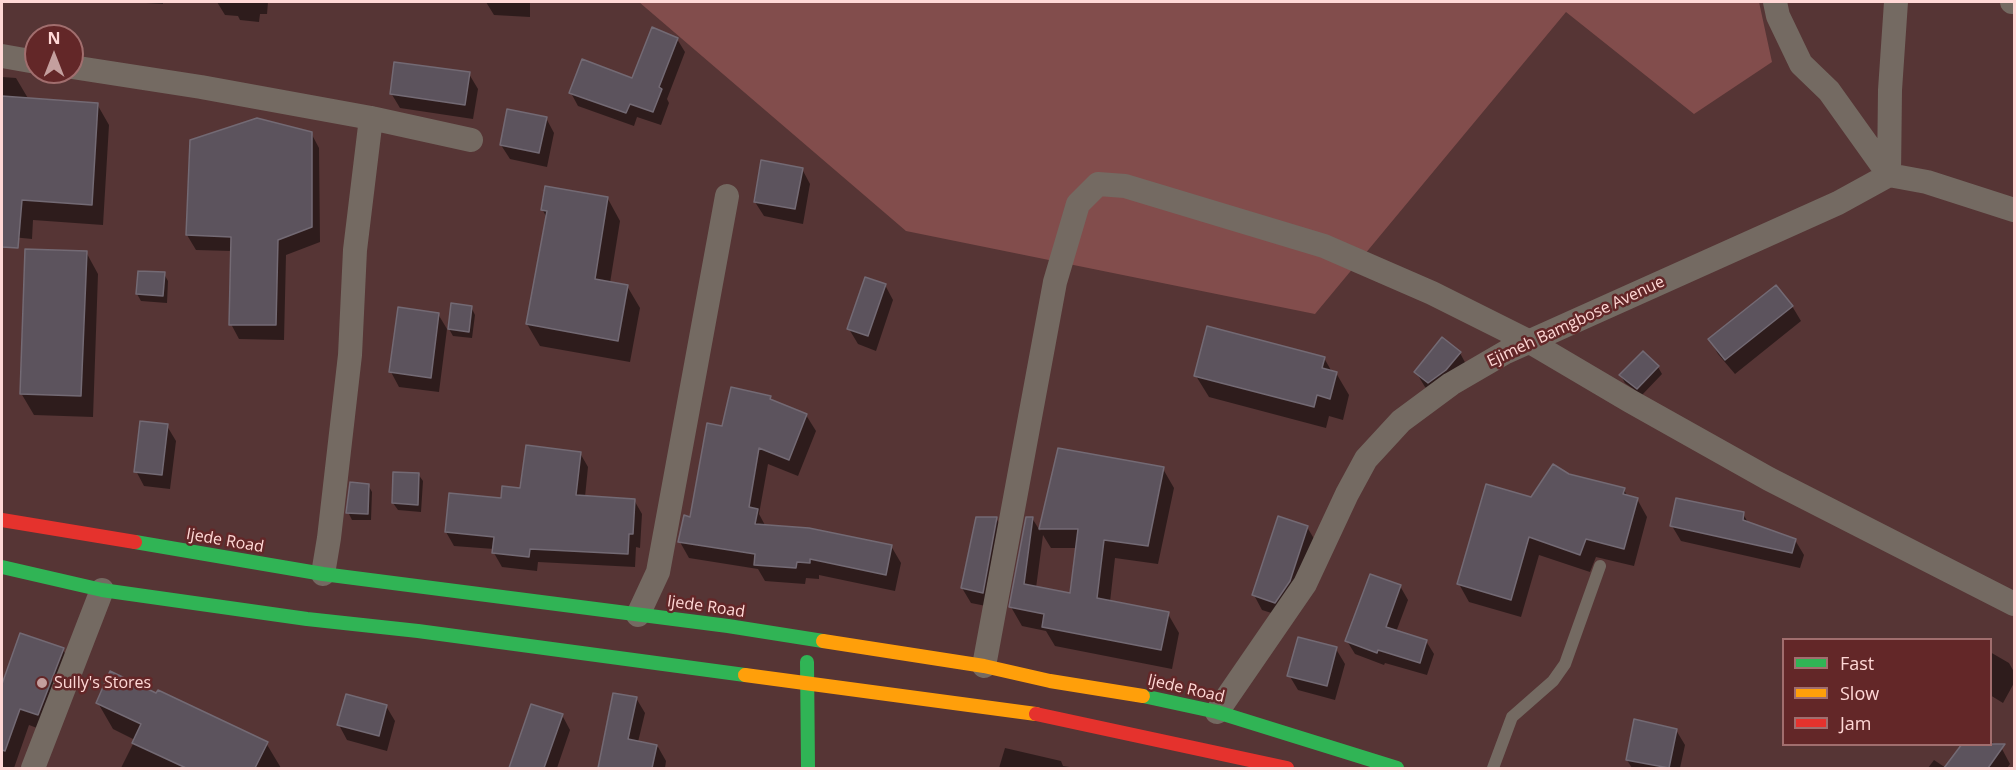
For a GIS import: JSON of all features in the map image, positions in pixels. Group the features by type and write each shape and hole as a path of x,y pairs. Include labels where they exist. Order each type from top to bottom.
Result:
{"main road":[{"name":"Ijede Road","path":"2,520 323,574 807,638 984,666 1050,681 1139,695 1217,712 1397,768"},
{"path":"2,567 102,590 1037,714 1286,768"},
{"path":"807,638 808,768"}],"street":[{"path":"1775,2 1778,16 1801,64 1829,92 1889,175 1927,182 2014,210"},
{"path":"1889,175 1890,90 1896,2"},
{"path":"2,56 24,60"},
{"path":"84,69 201,87 371,118 471,140"},
{"path":"323,574 350,355 356,250 371,118"},
{"name":"Ejimeh Bamgbose Avenue","path":"1217,712 1305,584 1366,459 1401,421 1451,384 1506,352 1838,203 1889,175"},
{"path":"984,666 1056,282 1078,204 1098,184 1125,186 1324,246 1432,293 1530,342 1630,402 1769,479 2014,604"},
{"path":"638,615 658,572 727,196"},
{"path":"33,768 102,590"}],"lane":[{"path":"1493,768 1512,717 1553,681 1565,664 1600,566"}],"shaded area":[{"path":"639,2 1759,2 1772,62 1694,114 1566,12 1315,314 906,231"}],"building":[{"path":"652,27 678,38 659,87 662,89 653,112 630,104 626,113 569,93 582,59 632,78"},
{"path":"394,62 470,72 465,105 390,94"},
{"path":"2,96 98,103 92,205 22,200 18,248 2,247"},
{"path":"507,109 547,117 539,153 500,145"},
{"path":"257,118 312,132 312,227 278,240 276,325 229,325 231,237 186,235 190,140"},
{"path":"761,160 803,168 795,209 754,202"},
{"path":"545,186 608,197 595,279 628,285 618,341 526,324 547,211 541,210"},
{"path":"25,249 87,251 81,396 20,394"},
{"path":"138,271 165,272 163,296 136,294"},
{"path":"865,277 886,284 868,336 847,329"},
{"path":"1776,285 1793,306 1725,360 1708,339"},
{"path":"451,303 472,306 469,332 448,329"},
{"path":"398,307 439,313 431,378 389,372"},
{"path":"1207,326 1325,357 1322,368 1337,372 1330,399 1317,395 1314,407 1194,376"},
{"path":"1442,337 1461,352 1446,370 1428,383 1414,372"},
{"path":"1643,351 1659,366 1637,389 1619,375"},
{"path":"731,387 771,396 770,399 807,414 789,460 759,448 749,507 758,509 755,524 809,528 892,545 886,575 810,559 810,563 797,562 796,568 754,565 755,554 678,542 684,515 690,517 707,423 722,426"},
{"path":"140,421 168,424 162,475 134,472"},
{"path":"526,445 581,452 576,495 635,499 633,534 629,534 628,554 530,549 529,557 492,553 494,537 445,532 449,493 501,498 502,486 520,488"},
{"path":"1058,448 1164,467 1148,546 1104,540 1097,598 1169,612 1161,650 1042,627 1044,614 1009,607 1026,517 1033,517 1024,584 1070,593 1078,529 1039,529"},
{"path":"1553,464 1569,474 1625,488 1623,494 1638,498 1624,549 1586,539 1580,555 1529,537 1511,600 1457,584 1486,484 1531,497"},
{"path":"393,472 419,473 418,505 392,503"},
{"path":"350,482 369,484 368,514 346,513"},
{"path":"1676,498 1744,512 1743,520 1796,539 1792,553 1670,526"},
{"path":"1278,516 1308,526 1290,581 1275,603 1252,595"},
{"path":"976,517 997,517 983,593 961,588"},
{"path":"1370,574 1401,585 1386,627 1427,640 1420,663 1378,650 1377,653 1345,641"},
{"path":"20,633 64,648 38,715 20,709 5,751 2,750 2,684"},
{"path":"1298,637 1337,647 1327,686 1287,676"},
{"path":"110,671 156,693 158,690 268,742 255,768 186,768 132,743 141,724 96,703"},
{"path":"613,693 637,697 628,739 657,745 652,768 598,768"},
{"path":"346,694 387,705 379,736 337,725"},
{"path":"531,704 563,714 544,768 509,768"},
{"path":"1634,719 1677,729 1669,768 1626,760"},
{"path":"2005,744 1988,768 1944,768 1960,746"}],"traffic: fast":[{"path":"135,542 323,574 728,626 823,641"},
{"path":"2,567 102,590 307,619 418,631 745,675"},
{"path":"807,662 808,768"},
{"path":"1143,696 1217,712 1397,768"}],"traffic: slow":[{"path":"823,641 984,666 1050,681 1143,696"},
{"path":"745,675 1036,714"}],"traffic: jam":[{"path":"2,520 135,542"},
{"path":"1036,714 1287,768"}],"place":[{"name":"Sully's Stores","path":"42,683"}]}
